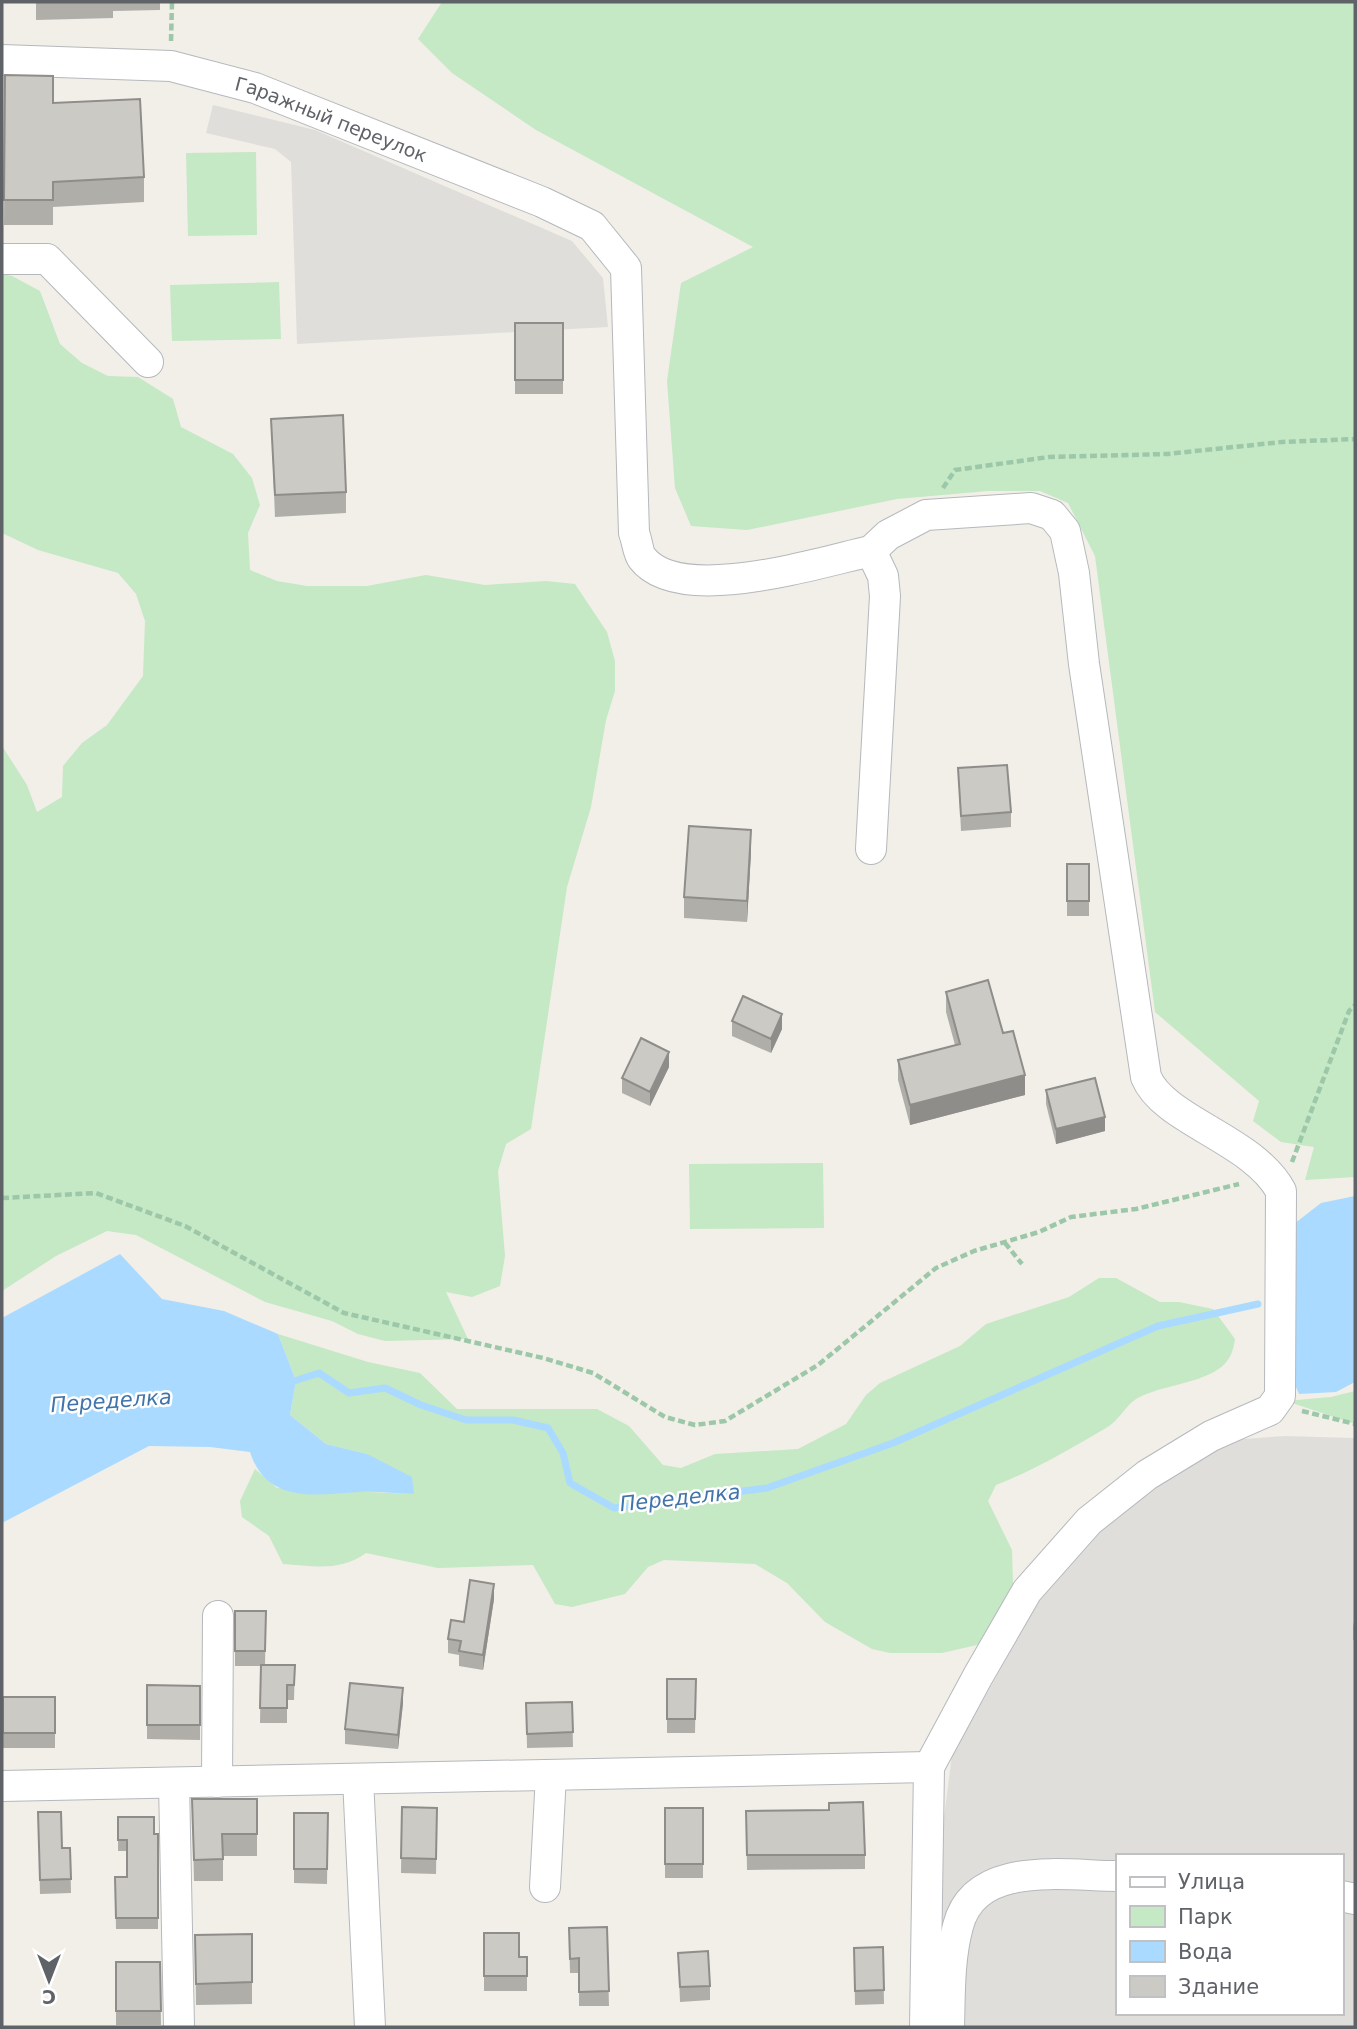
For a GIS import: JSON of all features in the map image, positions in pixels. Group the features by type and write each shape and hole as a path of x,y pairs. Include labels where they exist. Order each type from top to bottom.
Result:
{"street":[{"name":"Гаражный переулок","path":"2,60 171,66 255,88 542,202 592,226 626,268 635,533 642,558 670,578 723,582 871,551"},
{"path":"2,259 47,259 148,362"},
{"path":"872,849 885,596 883,576 871,551 888,535 926,515 1031,508 1052,515 1065,531 1074,573 1084,664 1146,1077 1158,1097 1242,1150 1273,1176 1281,1191 1280,1396 1270,1410 1211,1436 1169,1462 1089,1521 1027,1591 929,1767 925,2027"},
{"path":"217,1782 218,1616"},
{"path":"2,1786 929,1767"},
{"path":"545,1887 551,1775"},
{"path":"358,1779 370,2027"},
{"path":"174,1783 179,2027"},
{"path":"949,2027 953,1950 958,1922 972,1900 988,1885 1020,1876 1116,1876"}],"path":[{"path":"171,66 172,2"},
{"path":"926,515 955,470 1049,457 1167,454 1282,442 1355,439"},
{"path":"2,1198 96,1194 184,1226 344,1313 543,1357 593,1373 666,1417 695,1425 725,1421 818,1364 936,1268 974,1251 1004,1243 1071,1217 1136,1209 1273,1176 1293,1161 1349,1011 1355,1005"},
{"path":"1004,1243 1021,1264"},
{"path":"1280,1396 1303,1411 1355,1423"}],"shaded area":[{"path":"213,105 315,130 572,241 603,278 608,327 297,344 291,162 275,149 206,133"},
{"path":"1285,1436 1355,1438 1355,2027 934,2027 941,1840 952,1755 1059,1566 1116,1513 1230,1440"}],"green space":[{"path":"442,2 1355,2 1355,1177 1305,1180 1314,1147 1281,1142 1253,1121 1259,1101 1155,1012 1095,556 1068,503 1040,491 988,491 897,499 747,530 691,526 675,488 667,381 681,283 753,247 536,130 452,73 418,39"},
{"path":"256,152 257,235 188,236 186,153"},
{"path":"2,274 12,276 40,291 60,344 82,363 108,376 138,377 173,399 181,427 233,454 252,478 260,505 248,533 250,570 277,581 307,586 367,586 426,575 485,585 546,581 575,584 607,632 615,661 615,691 606,720 591,807 567,887 531,1129 506,1144 498,1171 505,1256 500,1286 472,1297 446,1292 468,1339 385,1341 358,1334 332,1321 265,1302 136,1235 107,1231 56,1256 2,1291 2,746 27,785 37,812 62,797 63,766 82,743 107,725 143,676 145,621 136,594 118,573 38,550 2,533"},
{"path":"279,282 281,339 172,341 170,285"},
{"path":"823,1163 824,1228 690,1229 689,1164"},
{"path":"1099,1278 1116,1278 1160,1302 1179,1302 1213,1309 1235,1339 1232,1352 1225,1364 1217,1370 1136,1399 1106,1428 1038,1466 996,1485 988,1501 1012,1550 1013,1584 990,1632 977,1645 942,1653 890,1653 872,1649 825,1622 787,1583 755,1564 664,1560 648,1567 625,1594 572,1607 555,1604 533,1565 438,1568 366,1553 336,1565 283,1564 269,1536 242,1517 240,1501 255,1469 277,1488 414,1494 367,1454 326,1444 290,1415 296,1381 278,1334 368,1362 420,1373 457,1409 597,1409 629,1426 663,1465 681,1468 715,1454 798,1449 846,1424 866,1395 880,1383 960,1346 986,1324 1069,1297"},
{"path":"1355,1391 1355,1424 1286,1401 1331,1397"}],"water":[{"path":"1355,1196 1355,1382 1336,1392 1299,1394 1287,1367 1290,1227 1321,1203"},
{"path":"120,1254 162,1299 224,1311 278,1334 296,1381 290,1415 326,1444 367,1454 412,1477 414,1494 294,1493 268,1481 258,1469 250,1452 210,1447 149,1446 2,1523 2,1318"}],"building":[{"path":"5,75 53,76 53,103 140,99 144,177 53,182 53,200 4,200"},
{"path":"515,323 563,323 563,380 515,380"},
{"path":"343,415 346,492 275,495 271,419"},
{"path":"1007,765 1011,812 961,816 958,768"},
{"path":"689,826 751,830 747,901 684,897"},
{"path":"1067,864 1089,864 1089,901 1067,901"},
{"path":"988,980 1003,1033 1013,1031 1025,1075 910,1105 898,1060 960,1044 946,992"},
{"path":"743,996 782,1014 771,1039 732,1021"},
{"path":"641,1038 669,1052 650,1092 622,1078"},
{"path":"1095,1078 1105,1117 1056,1129 1046,1090"},
{"path":"470,1580 494,1584 483,1655 459,1651 461,1641 448,1639 451,1620 464,1622"},
{"path":"235,1611 266,1611 265,1651 235,1651"},
{"path":"261,1665 295,1665 294,1685 287,1685 287,1708 260,1708"},
{"path":"667,1679 696,1679 695,1719 667,1719"},
{"path":"350,1683 403,1688 398,1735 345,1729"},
{"path":"147,1685 200,1686 200,1725 147,1725"},
{"path":"3,1697 55,1697 55,1733 3,1733"},
{"path":"572,1702 573,1732 527,1734 526,1703"},
{"path":"192,1799 257,1799 257,1834 222,1834 223,1859 194,1860"},
{"path":"863,1802 865,1855 747,1855 746,1811 829,1810 829,1803"},
{"path":"402,1807 437,1808 436,1859 401,1858"},
{"path":"665,1808 703,1808 703,1864 665,1864"},
{"path":"38,1812 61,1812 62,1848 70,1848 71,1879 40,1880"},
{"path":"294,1813 328,1813 327,1869 294,1869"},
{"path":"118,1817 154,1817 154,1834 158,1834 158,1918 116,1918 115,1877 127,1877 127,1840 118,1840"},
{"path":"607,1927 609,1991 579,1992 579,1958 570,1959 569,1928"},
{"path":"484,1933 519,1933 519,1957 527,1957 527,1976 484,1976"},
{"path":"252,1934 252,1982 196,1984 195,1935"},
{"path":"883,1947 884,1990 855,1991 854,1948"},
{"path":"708,1951 710,1986 680,1987 678,1953"},
{"path":"116,1962 160,1962 161,2011 116,2011"}],"waterway":[{"name":"Переделка","path":"288,1383 319,1373 349,1393 385,1388 421,1405 466,1420 513,1420 548,1428 563,1453 570,1483 614,1508 767,1488 893,1443 1158,1326 1258,1304"}]}
